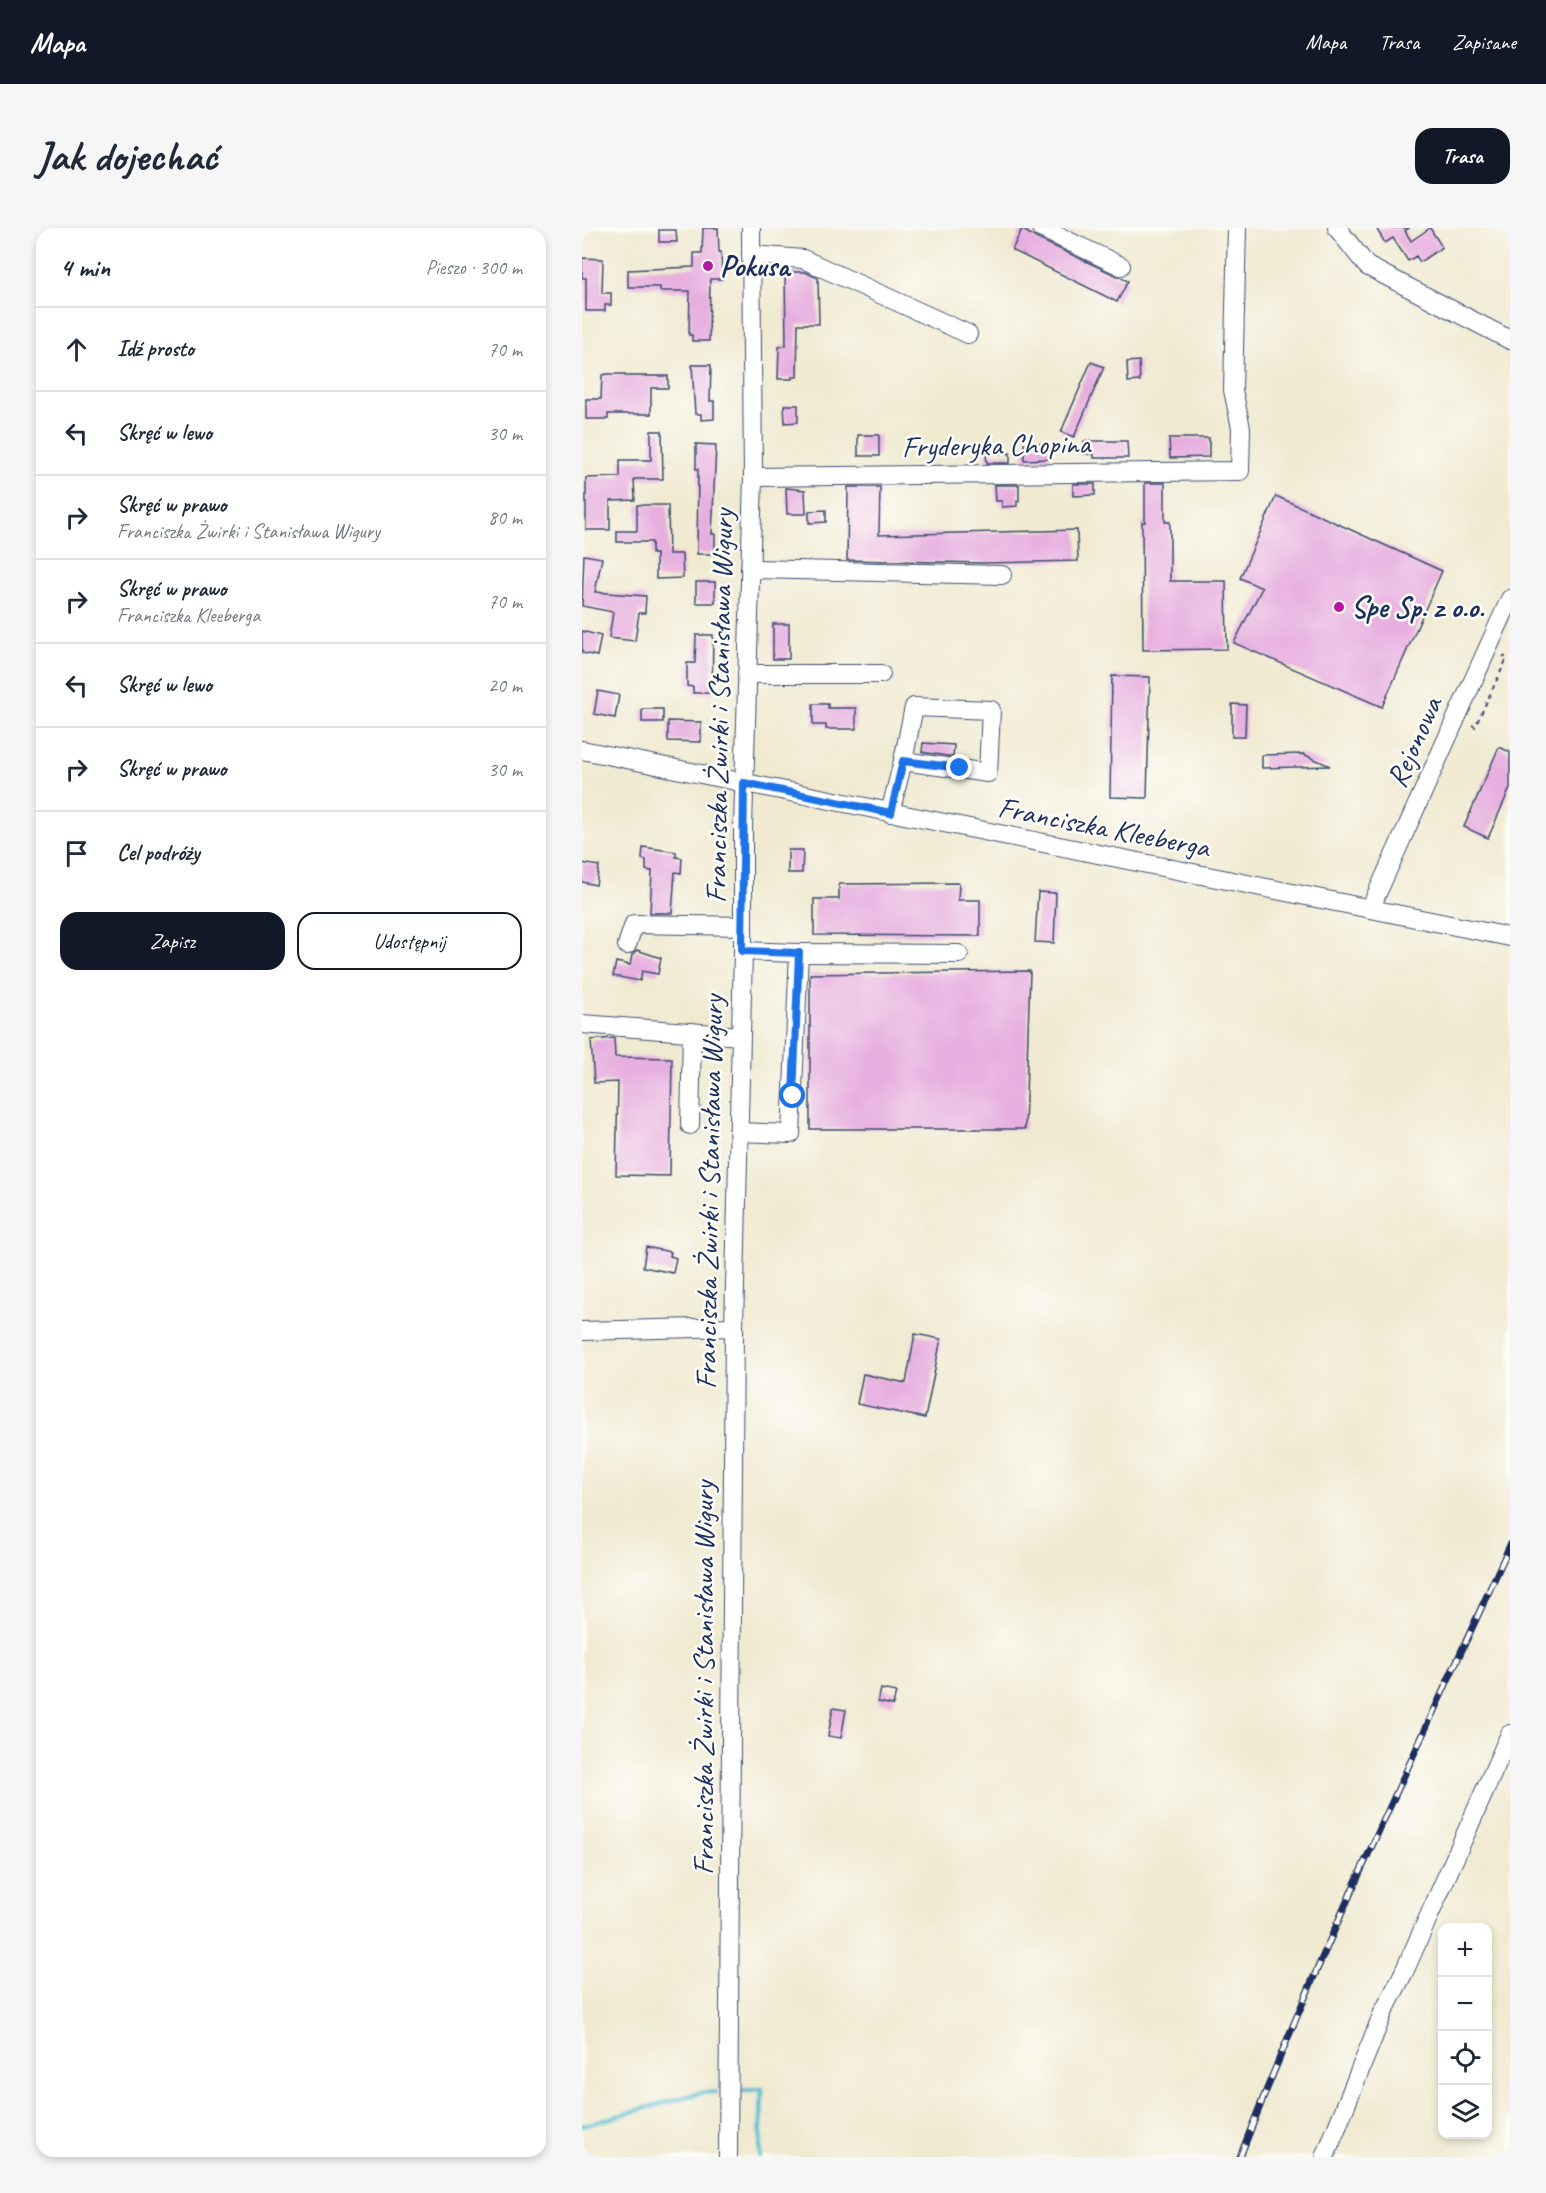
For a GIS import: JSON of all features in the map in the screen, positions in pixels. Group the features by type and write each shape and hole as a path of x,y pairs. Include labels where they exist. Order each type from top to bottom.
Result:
{"street":[{"name":"Franciszka Żwirki i Stanisława Wigury","path":"728,2157 734,1327 744,783 753,477 751,228"},
{"path":"1041,228 1120,266"},
{"name":"Fryderyka Chopina","path":"753,477 1240,471 1241,428 1233,390 1237,228"},
{"path":"1337,228 1367,266 1510,340"},
{"path":"751,255 803,259 968,334"},
{"path":"750,569 1002,575"},
{"name":"Rejonowa","path":"1370,909 1510,599"},
{"path":"747,674 881,674"},
{"path":"891,813 914,707 991,710 988,773 903,761"},
{"name":"Franciszka Kleeberga","path":"582,750 1510,937"},
{"path":"627,945 634,924 742,926"},
{"path":"742,951 959,954"},
{"path":"738,1132 791,1134 799,953"},
{"path":"582,1024 741,1036"},
{"path":"690,1125 692,1032"},
{"path":"582,1331 734,1327"},
{"path":"1325,2157 1383,2013 1404,1972 1510,1734"}],"building":[{"path":"703,228 718,228 722,279 710,279 709,341 692,341 692,335 689,335 690,291 660,291 660,287 628,287 628,270 694,267 694,253 702,253"},
{"path":"1376,228 1409,228 1405,231 1411,241 1430,228 1442,247 1420,262 1416,256 1408,261 1393,238 1385,243"},
{"path":"1022,229 1036,238 1128,281 1117,302 1012,250"},
{"path":"659,230 676,230 677,242 659,242"},
{"path":"582,258 603,259 602,293 611,293 611,305 605,305 605,311 586,311 586,278 582,278"},
{"path":"785,272 805,272 818,278 819,324 798,324 797,377 778,379 779,347 786,345"},
{"path":"1139,361 1140,381 1128,382 1127,362"},
{"path":"1091,362 1104,367 1074,437 1061,432"},
{"path":"692,365 711,365 710,401 714,401 714,419 701,420 701,414 695,414"},
{"path":"602,375 668,376 668,388 651,388 651,414 608,414 608,419 586,419 586,399 601,399"},
{"path":"784,405 798,405 798,422 785,423"},
{"path":"651,431 662,431 663,479 634,479 635,500 610,501 610,530 586,530 586,478 620,477 620,460 651,460"},
{"path":"858,435 879,435 879,456 858,456"},
{"path":"1169,438 1209,438 1209,457 1170,458"},
{"path":"1084,441 1127,441 1128,458 1094,458 1094,454 1084,454"},
{"path":"696,444 716,445 712,534 715,534 715,554 697,554"},
{"path":"1024,444 1049,444 1049,459 1024,460"},
{"path":"1010,453 1010,463 987,463 986,454"},
{"path":"1145,483 1165,483 1165,522 1170,522 1170,581 1226,581 1227,649 1143,650 1142,522 1145,522"},
{"path":"1073,484 1095,484 1095,495 1073,496"},
{"path":"995,485 1019,485 1017,506 1002,507 1002,501 996,501"},
{"path":"848,487 880,487 879,535 1077,530 1078,561 984,563 847,560"},
{"path":"786,488 805,490 806,514 787,514"},
{"name":"Spe Sp. z o.o.","path":"1276,496 1442,571 1382,707 1234,643 1262,588 1240,578"},
{"path":"637,505 668,505 669,554 682,554 683,578 656,579 656,554 652,554 652,542 617,542 617,531 637,531"},
{"path":"826,510 826,522 809,523 809,511"},
{"path":"584,555 602,558 595,592 646,596 645,613 639,613 635,641 609,638 613,612 582,606"},
{"path":"696,582 715,582 715,603 696,603"},
{"path":"773,624 789,624 789,659 773,659"},
{"path":"582,631 601,636 597,656 582,653"},
{"path":"696,635 713,635 712,693 693,693 693,687 687,686 687,663 695,663"},
{"path":"1112,676 1150,677 1147,798 1110,797"},
{"path":"598,691 619,695 615,718 594,714"},
{"path":"813,704 828,704 828,708 856,708 856,729 826,729 826,725 813,725"},
{"path":"1232,704 1246,705 1245,737 1232,737"},
{"path":"642,709 663,709 663,722 642,722"},
{"path":"668,721 701,722 701,742 668,741"},
{"path":"923,743 954,745 953,757 922,752"},
{"path":"1499,747 1510,752 1510,788 1488,838 1464,827"},
{"path":"1303,754 1330,766 1262,768 1262,755"},
{"path":"643,847 676,852 676,857 682,858 681,873 675,872 672,913 650,913 652,871 646,870 646,860 642,859"},
{"path":"788,850 803,850 802,873 788,873"},
{"path":"582,863 599,866 596,885 582,882"},
{"path":"959,883 958,900 980,900 980,936 814,935 814,899 839,899 839,884"},
{"path":"1038,892 1056,893 1054,943 1035,942"},
{"path":"637,950 661,958 658,974 642,971 640,981 613,976 616,962 630,965 632,955"},
{"path":"1030,971 1025,1129 810,1129 810,974"},
{"path":"614,1038 615,1057 672,1058 670,1176 616,1175 618,1082 594,1083 591,1040"},
{"path":"646,1247 671,1252 670,1256 676,1258 673,1273 643,1267"},
{"path":"915,1334 941,1339 925,1418 857,1404 863,1374 906,1383"},
{"path":"881,1689 896,1692 893,1705 878,1702"},
{"path":"833,1708 846,1710 841,1738 828,1736"}],"waterway":[{"path":"742,2090 762,2089 760,2157"},
{"path":"582,2126 699,2093 716,2092"}],"railway":[{"path":"1240,2157 1336,1925 1510,1545"}],"place":[{"name":"Pokusa","path":"708,266"},
{"name":"Spe Sp. z o.o.","path":"1339,607"}],"route":[{"path":"793,1096 799,953 742,951 744,783 891,813 903,761 960,768"}]}
